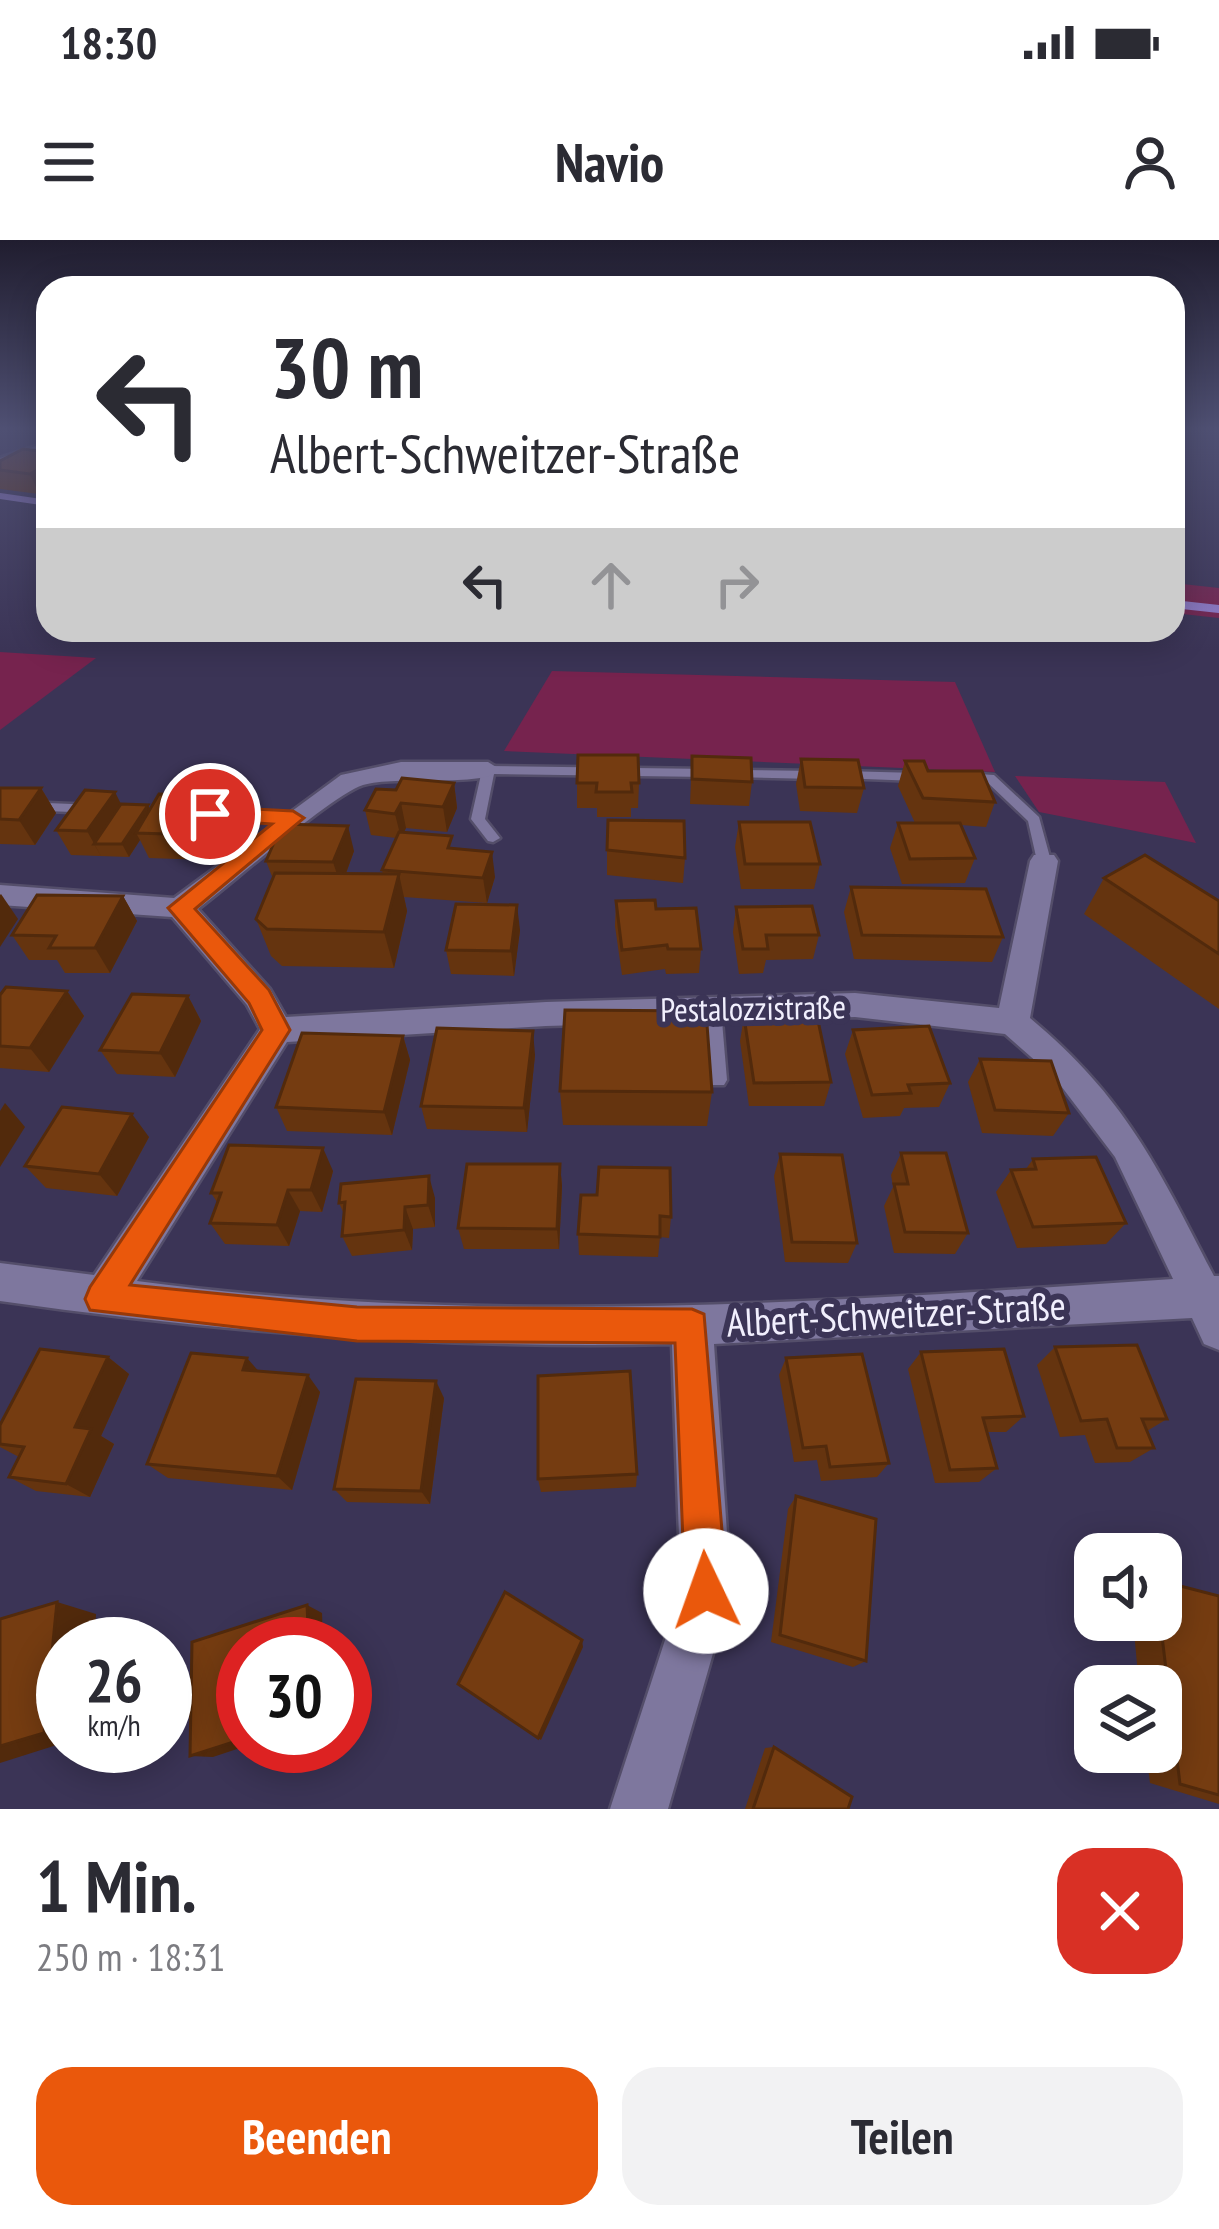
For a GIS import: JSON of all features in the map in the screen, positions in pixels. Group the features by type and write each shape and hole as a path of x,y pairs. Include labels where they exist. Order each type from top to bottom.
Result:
{"street":[{"path":"0,895 180,908 293,818 350,780 401,770 488,770"},
{"path":"1044,861 1013,1022 1067,1069 1128,1146 1214,1307"},
{"path":"102,1299 277,1030 259,997 180,908"},
{"name":"Pestalozzistraße","path":"277,1030 855,1005 1013,1022"},
{"name":"Albert-Schweitzer-Straße","path":"0,1282 102,1299 357,1324 692,1326 1214,1307"},
{"path":"639,1809 706,1591 692,1326"}],"lane":[{"path":"493,838 478,819 488,770 990,778 1034,820 1044,861"},
{"path":"0,805 113,810"},
{"path":"181,813 293,818"},
{"path":"712,1009 718,1080"}],"shaded area":[{"path":"1185,584 1219,588 1219,618 1185,614"},
{"path":"0,652 96,658 0,730"},
{"path":"552,671 955,682 995,772 504,751"},
{"path":"1015,776 1165,782 1196,843 1039,812"}],"building":[{"path":"578,755 638,755 639,783 631,783 632,792 596,792 597,783 577,783"},
{"path":"692,756 751,758 752,782 692,779"},
{"path":"801,759 858,760 864,788 805,787"},
{"path":"905,761 924,761 928,771 982,771 995,802 923,798"},
{"path":"402,778 454,783 443,807 401,803 395,814 365,810 376,789 396,790"},
{"path":"0,788 41,788 19,820 0,819"},
{"path":"85,790 115,792 87,831 56,830"},
{"path":"159,794 190,795 167,834 136,833"},
{"path":"121,804 148,805 122,844 94,844"},
{"path":"195,807 223,808 202,847 173,846"},
{"path":"608,820 684,821 685,858 607,850"},
{"path":"739,822 810,822 820,864 745,864"},
{"path":"898,823 960,823 975,858 910,859"},
{"path":"282,824 348,826 333,862 266,861"},
{"path":"399,832 452,836 448,848 492,852 483,878 382,870"},
{"path":"1145,855 1219,901 1219,954 1104,878"},
{"path":"275,873 399,874 384,932 267,929 256,919"},
{"path":"851,887 986,889 1003,937 862,935"},
{"path":"37,895 123,896 95,948 49,948 56,936 12,935"},
{"path":"655,900 656,909 696,908 701,949 668,949 667,945 622,950 616,901"},
{"path":"456,904 517,905 511,951 446,950"},
{"path":"812,906 819,935 766,935 768,949 743,949 736,907"},
{"path":"6,987 67,991 30,1048 0,1046 0,995"},
{"path":"132,994 188,996 160,1053 100,1050"},
{"path":"565,1010 706,1011 712,1092 560,1091"},
{"path":"817,1016 831,1082 754,1083 744,1017"},
{"path":"929,1026 950,1083 908,1085 911,1093 872,1095 853,1030"},
{"path":"437,1028 533,1031 524,1108 421,1106"},
{"path":"302,1033 403,1036 384,1112 276,1107"},
{"path":"980,1059 1051,1061 1069,1113 995,1110"},
{"path":"62,1107 132,1114 99,1174 25,1166"},
{"path":"229,1145 323,1148 311,1190 288,1190 277,1225 210,1223 221,1193 211,1193"},
{"path":"901,1153 946,1153 968,1233 905,1232 894,1184 908,1184"},
{"path":"780,1154 842,1155 857,1243 792,1242"},
{"path":"1096,1157 1126,1223 1033,1227 1011,1170 1036,1169 1033,1159"},
{"path":"467,1164 560,1164 557,1229 458,1228"},
{"path":"599,1167 670,1168 671,1217 660,1216 660,1237 578,1234 581,1195 597,1195"},
{"path":"429,1176 428,1205 405,1207 404,1230 342,1236 345,1202 339,1203 341,1184"},
{"path":"1137,1345 1167,1419 1142,1419 1154,1448 1117,1448 1107,1419 1081,1421 1055,1347"},
{"path":"40,1349 108,1357 75,1427 91,1429 66,1484 9,1477 24,1447 0,1444 0,1425"},
{"path":"1004,1349 1024,1416 983,1418 997,1468 950,1470 921,1352"},
{"path":"191,1353 247,1358 243,1370 308,1375 277,1476 147,1464"},
{"path":"862,1354 889,1463 830,1467 826,1446 803,1448 786,1358"},
{"path":"630,1371 637,1474 538,1479 538,1376"},
{"path":"356,1379 436,1381 421,1491 334,1489"},
{"path":"796,1496 876,1519 866,1661 780,1635"},
{"path":"1182,1586 1219,1596 1219,1795 1180,1784 1182,1665 1165,1665 1163,1641 1182,1641"},
{"path":"505,1592 582,1640 538,1738 458,1684"},
{"path":"57,1602 56,1617 36,1617 36,1735 0,1746 0,1619"},
{"path":"307,1605 308,1617 270,1617"},
{"path":"216,1634 216,1748 192,1755 192,1642"},
{"path":"774,1747 852,1797 848,1809 753,1809"}],"waterway":[{"path":"1185,605 1219,609"}],"route":[{"path":"210,814 293,818 180,908 259,997 277,1030 102,1299 357,1324 692,1326 706,1591"}]}
